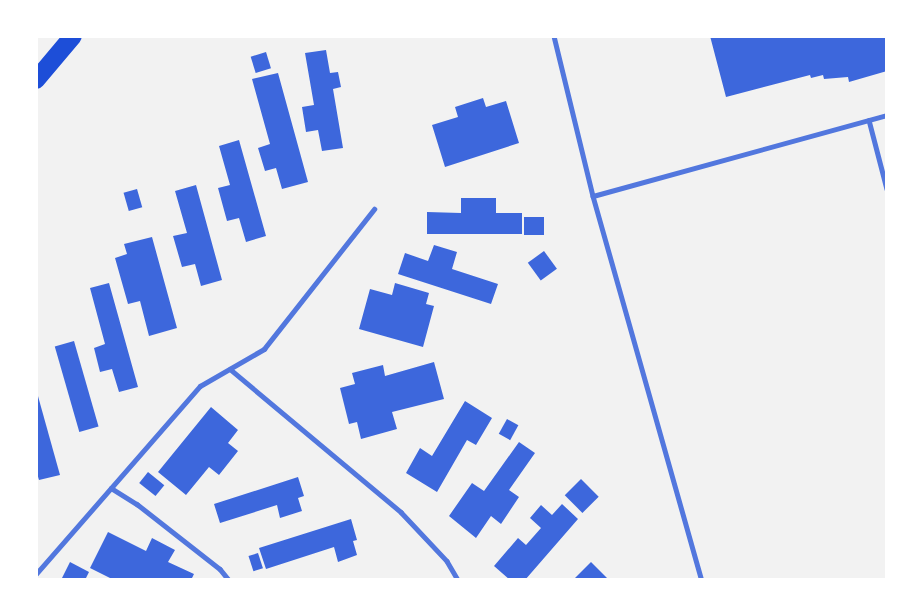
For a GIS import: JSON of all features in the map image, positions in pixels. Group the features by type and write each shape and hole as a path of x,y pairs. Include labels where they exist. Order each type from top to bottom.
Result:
{"highway":[{"path":"36,80 74,36"}],"lane":[{"path":"554,36 594,196 702,580"},
{"path":"594,196 887,115"},
{"path":"869,120 887,189"},
{"path":"36,574 200,386 264,350 374,209"},
{"path":"230,369 400,512 447,561 458,580"},
{"path":"111,488 137,504 220,569 229,580"}],"building":[{"path":"710,36 887,36 887,71 849,82 848,77 824,79 823,75 811,78 810,75 726,97"},
{"path":"326,50 330,73 338,72 341,87 333,89 343,148 322,151 318,130 306,132 302,107 314,105 305,53"},
{"path":"266,52 271,68 256,73 251,57"},
{"path":"278,73 308,182 282,189 276,168 265,171 258,148 270,144 252,79"},
{"path":"483,98 486,107 506,101 519,143 445,167 432,125 458,117 455,107"},
{"path":"239,140 266,236 246,242 239,218 227,221 218,188 230,185 219,146"},
{"path":"196,185 222,280 201,286 195,264 182,267 173,236 187,233 175,191"},
{"path":"137,189 142,207 129,211 124,193"},
{"path":"461,198 496,198 496,213 522,213 522,234 427,234 427,212 461,213"},
{"path":"524,217 544,217 544,235 524,235"},
{"path":"152,237 177,328 149,336 140,301 128,304 115,258 127,254 124,244"},
{"path":"434,245 457,252 452,269 498,284 491,304 398,274 405,253 428,261"},
{"path":"544,251 557,269 541,281 528,263"},
{"path":"109,283 138,387 119,392 112,369 100,372 94,348 105,344 90,288"},
{"path":"395,283 429,293 426,304 434,306 423,347 359,329 370,289 392,295"},
{"path":"74,341 99,427 79,432 55,347"},
{"path":"434,362 444,399 392,412 397,429 361,439 357,422 349,424 340,388 355,384 352,373 383,365 385,376"},
{"path":"36,389 60,475 39,480 36,470"},
{"path":"465,401 492,418 476,445 467,440 437,492 406,473 420,448 432,456"},
{"path":"211,407 238,430 228,443 238,451 219,475 209,467 186,495 158,472"},
{"path":"507,419 518,425 510,440 499,434"},
{"path":"519,442 535,453 509,490 519,497 501,524 491,516 476,538 449,516 472,483 484,491"},
{"path":"148,472 164,485 156,496 139,483"},
{"path":"298,477 304,496 298,498 302,511 280,518 277,505 220,523 214,504"},
{"path":"581,479 599,497 582,513 565,495"},
{"path":"562,504 578,519 525,580 510,580 494,566 518,538 526,545 541,528 530,518 541,505 552,515"},
{"path":"351,519 357,540 353,541 357,555 338,562 334,547 266,569 259,548"},
{"path":"108,532 146,551 152,538 175,550 168,562 194,574 191,580 114,580 90,568"},
{"path":"258,553 263,568 253,571 248,556"},
{"path":"70,562 89,572 85,580 61,580"},
{"path":"591,562 607,578 605,580 573,580"}]}
